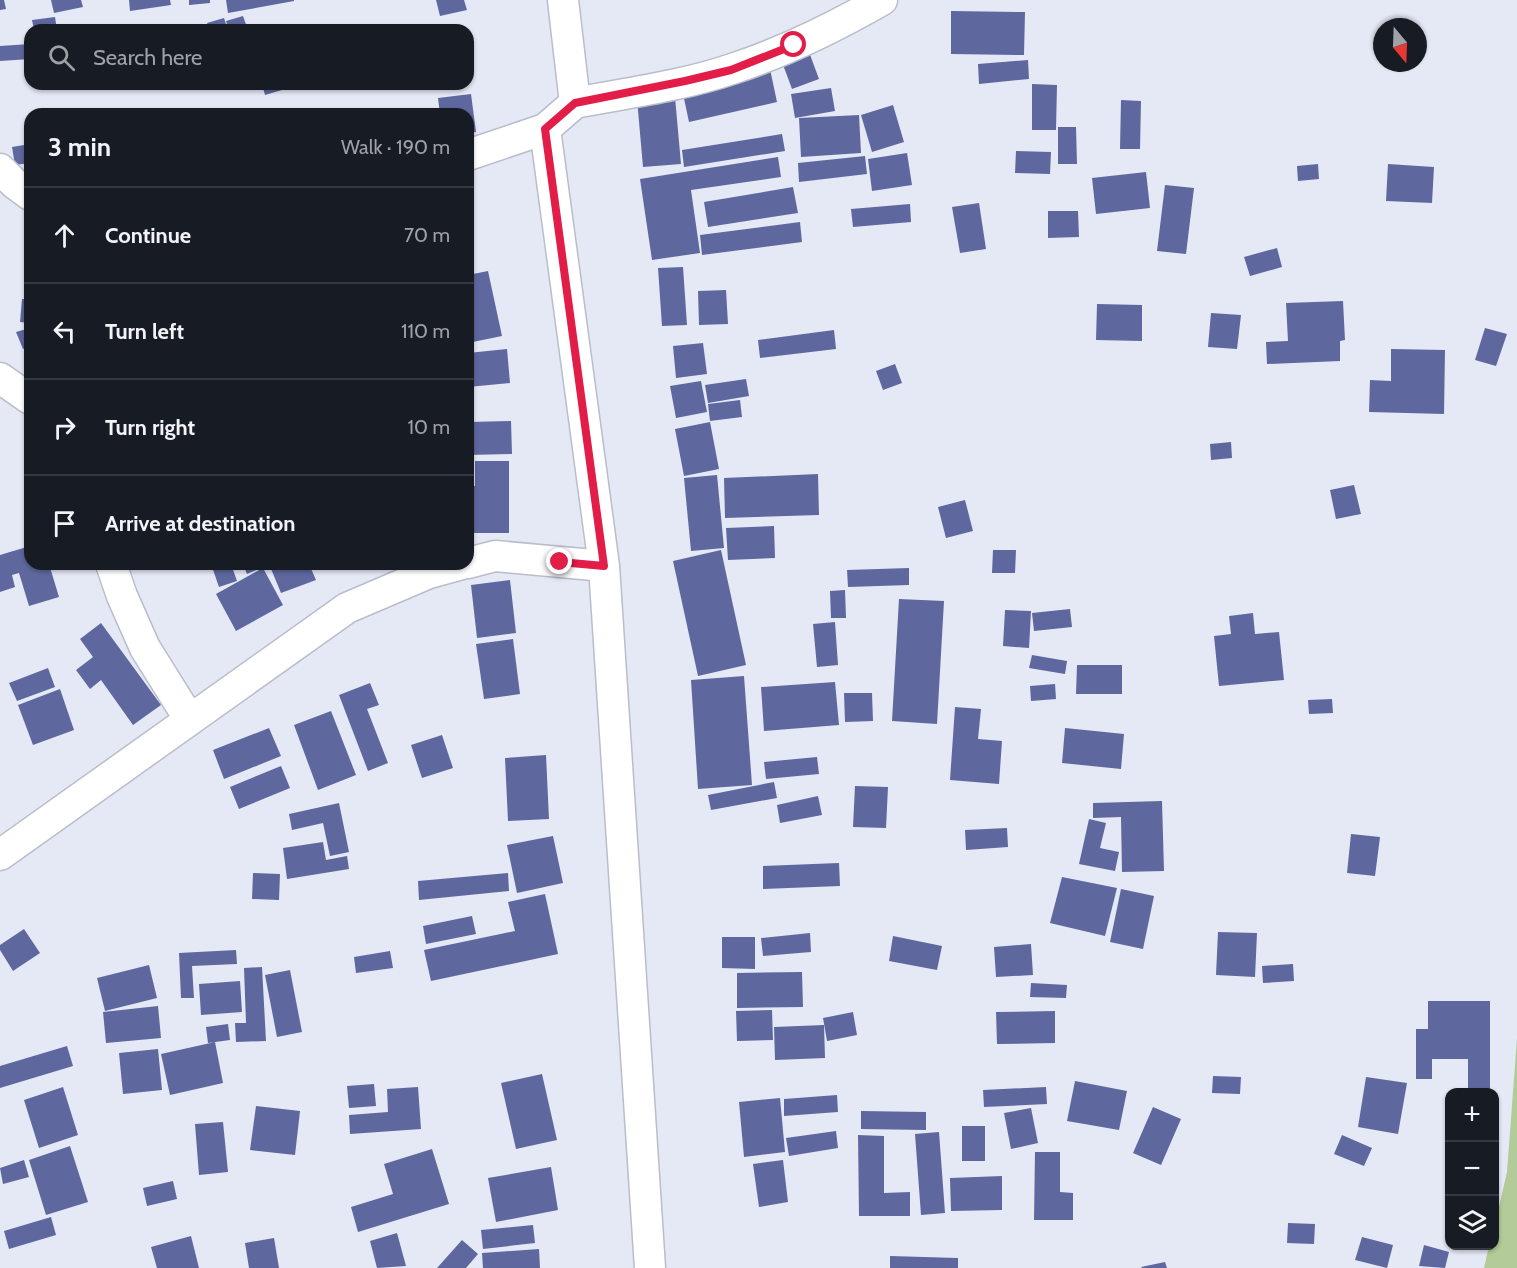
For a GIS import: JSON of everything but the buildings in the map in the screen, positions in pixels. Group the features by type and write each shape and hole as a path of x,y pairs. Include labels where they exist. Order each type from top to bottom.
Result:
{"street":[{"path":"563,0 575,103"},
{"path":"474,153 545,129 575,103 731,70 776,53 847,20 882,0"},
{"path":"545,129 604,566 650,1268"},
{"path":"0,169 24,191"},
{"path":"0,378 24,395"},
{"path":"474,561 495,556 604,566"},
{"path":"113,570 122,596 146,648 190,720"},
{"path":"0,855 347,608 440,570"}],"green space":[{"path":"1517,1038 1517,1268 1484,1268 1488,1250 1499,1250 1499,1207 1507,1172"}],"route":[{"path":"560,562 604,566 545,129 575,103 731,70 794,45"}]}
